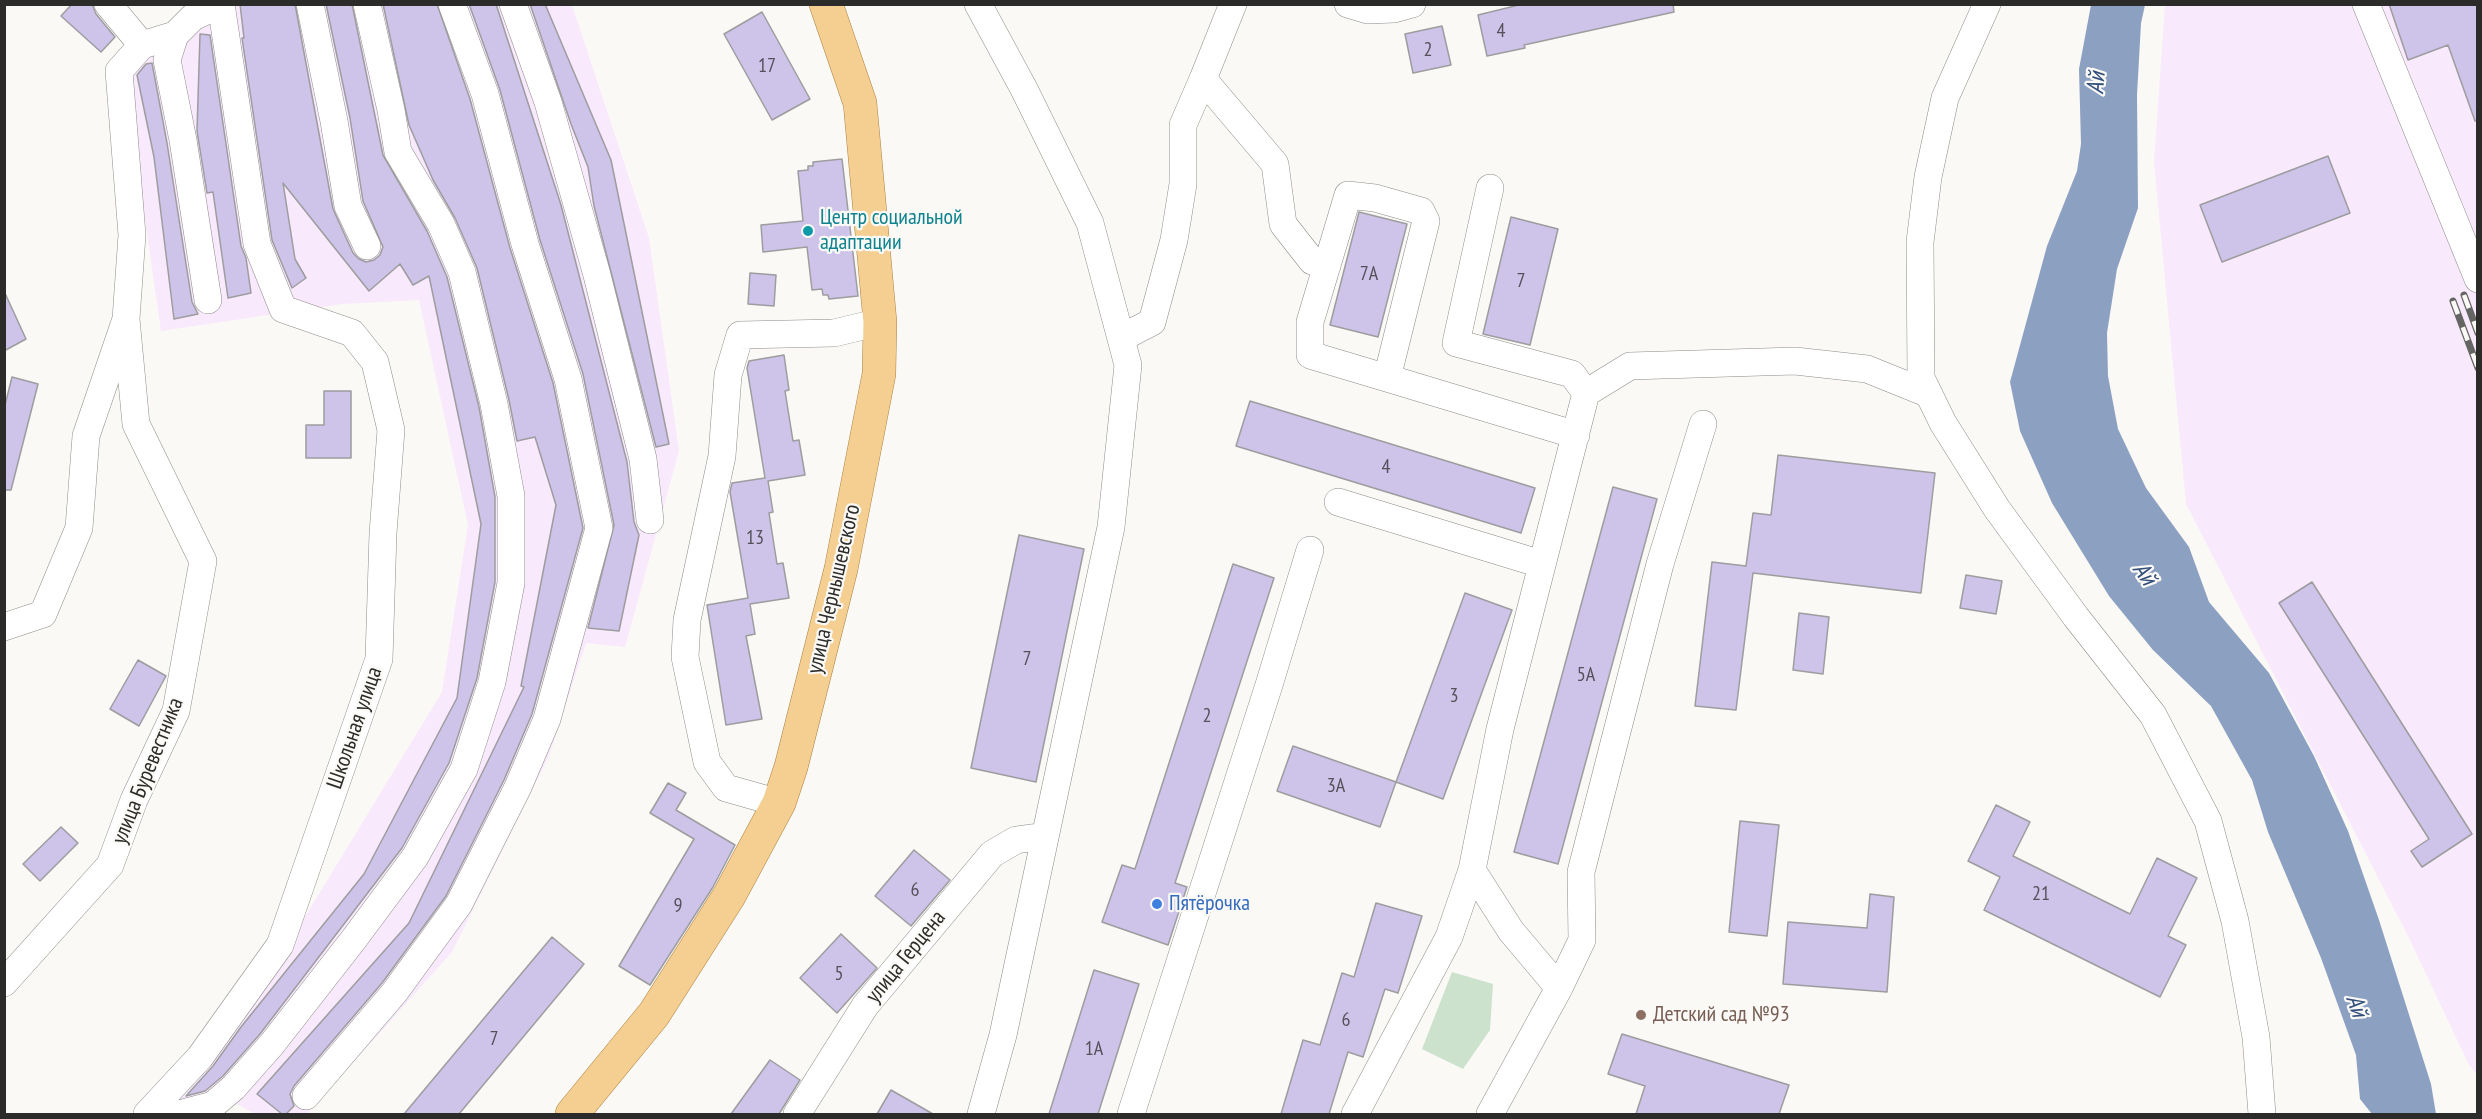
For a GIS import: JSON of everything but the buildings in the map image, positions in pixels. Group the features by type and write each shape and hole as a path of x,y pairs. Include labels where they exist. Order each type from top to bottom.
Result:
{"main road":[{"name":"улица Чернышевского","path":"572,1114 654,1014 729,896 779,803 791,767 841,569 879,374 880,322 860,103 826,4"}],"street":[{"path":"108,4 142,45"},
{"path":"208,300 183,140 167,60 175,35 193,17 221,4"},
{"name":"Школьная улица","path":"147,1114 200,1058 280,945 379,659 383,533 391,430 375,362 352,333 284,309 257,244 221,4"},
{"path":"310,4 334,121 348,206 368,246"},
{"path":"179,1114 213,1105 234,1087 347,948 415,857 464,769 492,682 511,583 511,496 494,404 462,272 441,224 398,152 367,4"},
{"path":"306,1096 394,993 459,904 518,787 547,719 598,528 568,379 525,244 485,94 452,4"},
{"path":"513,4 548,102 597,275 643,459 650,520"},
{"path":"978,4 1024,89 1090,223 1128,365 1111,526 1003,1035 981,1114"},
{"path":"1121,339 1152,322 1174,240 1183,184 1182,125 1233,4"},
{"path":"1348,4 1368,10 1403,7"},
{"path":"1987,4 1945,98 1928,177 1920,242 1921,378 1943,423 1997,509 2076,617 2153,714 2208,821 2235,921 2256,1037 2262,1114"},
{"path":"2366,4 2478,279"},
{"path":"4,627 43,614 79,528 86,436 126,319 132,235 119,71 142,45 175,35"},
{"path":"1203,79 1275,164 1283,224 1312,261 1327,266"},
{"path":"1490,188 1456,343 1572,374 1586,393"},
{"path":"1387,378 1426,221 1421,211 1375,198 1348,195 1310,322 1310,355 1576,435"},
{"name":"улица Буревестника","path":"4,983 110,865 134,800 176,711 203,561 136,424 126,319"},
{"path":"779,803 726,788 706,762 685,657 687,620 722,456 728,375 740,335 834,333 880,322"},
{"path":"1358,1112 1449,936 1472,870 1500,729 1586,393 1630,366 1795,361 1866,369 1929,394"},
{"path":"1490,1114 1559,988 1582,940 1581,872 1660,564 1702,424"},
{"path":"1338,502 1541,564"},
{"path":"1131,1114 1310,550"},
{"name":"улица Герцена","path":"797,1114 865,1006 992,854 1016,840 1045,836"},
{"path":"1472,870 1511,932 1559,988"}],"shaded area":[{"path":"2165,4 2477,5 2477,1075 2469,1065 2409,938 2186,504 2154,162"},
{"path":"215,5 572,5 649,238 679,451 625,647 586,643 549,756 452,952 307,1114 255,1114 237,1104 211,1114 151,1100 303,920 442,692 468,525 419,300 342,304 161,331 122,60"}],"green space":[{"path":"1452,972 1493,984 1490,1030 1463,1069 1422,1049"}],"water":[{"name":"Ай","path":"2091,5 2145,5 2141,23 2137,95 2138,208 2117,269 2107,333 2108,376 2118,429 2146,488 2189,547 2209,602 2269,673 2314,756 2348,831 2379,920 2431,1084 2436,1114 2372,1114 2360,1099 2356,1055 2321,958 2268,832 2252,780 2211,706 2153,650 2109,596 2052,503 2020,431 2010,382 2047,246 2077,171 2081,144 2079,69"}],"railway":[{"path":"2464,295 2478,333"},
{"path":"2453,301 2478,368"}],"place":[{"name":"Центр социальной адаптации","path":"808,231"},
{"name":"Пятёрочка","path":"1157,904"},
{"name":"Детский сад №93","path":"1641,1015"}]}
